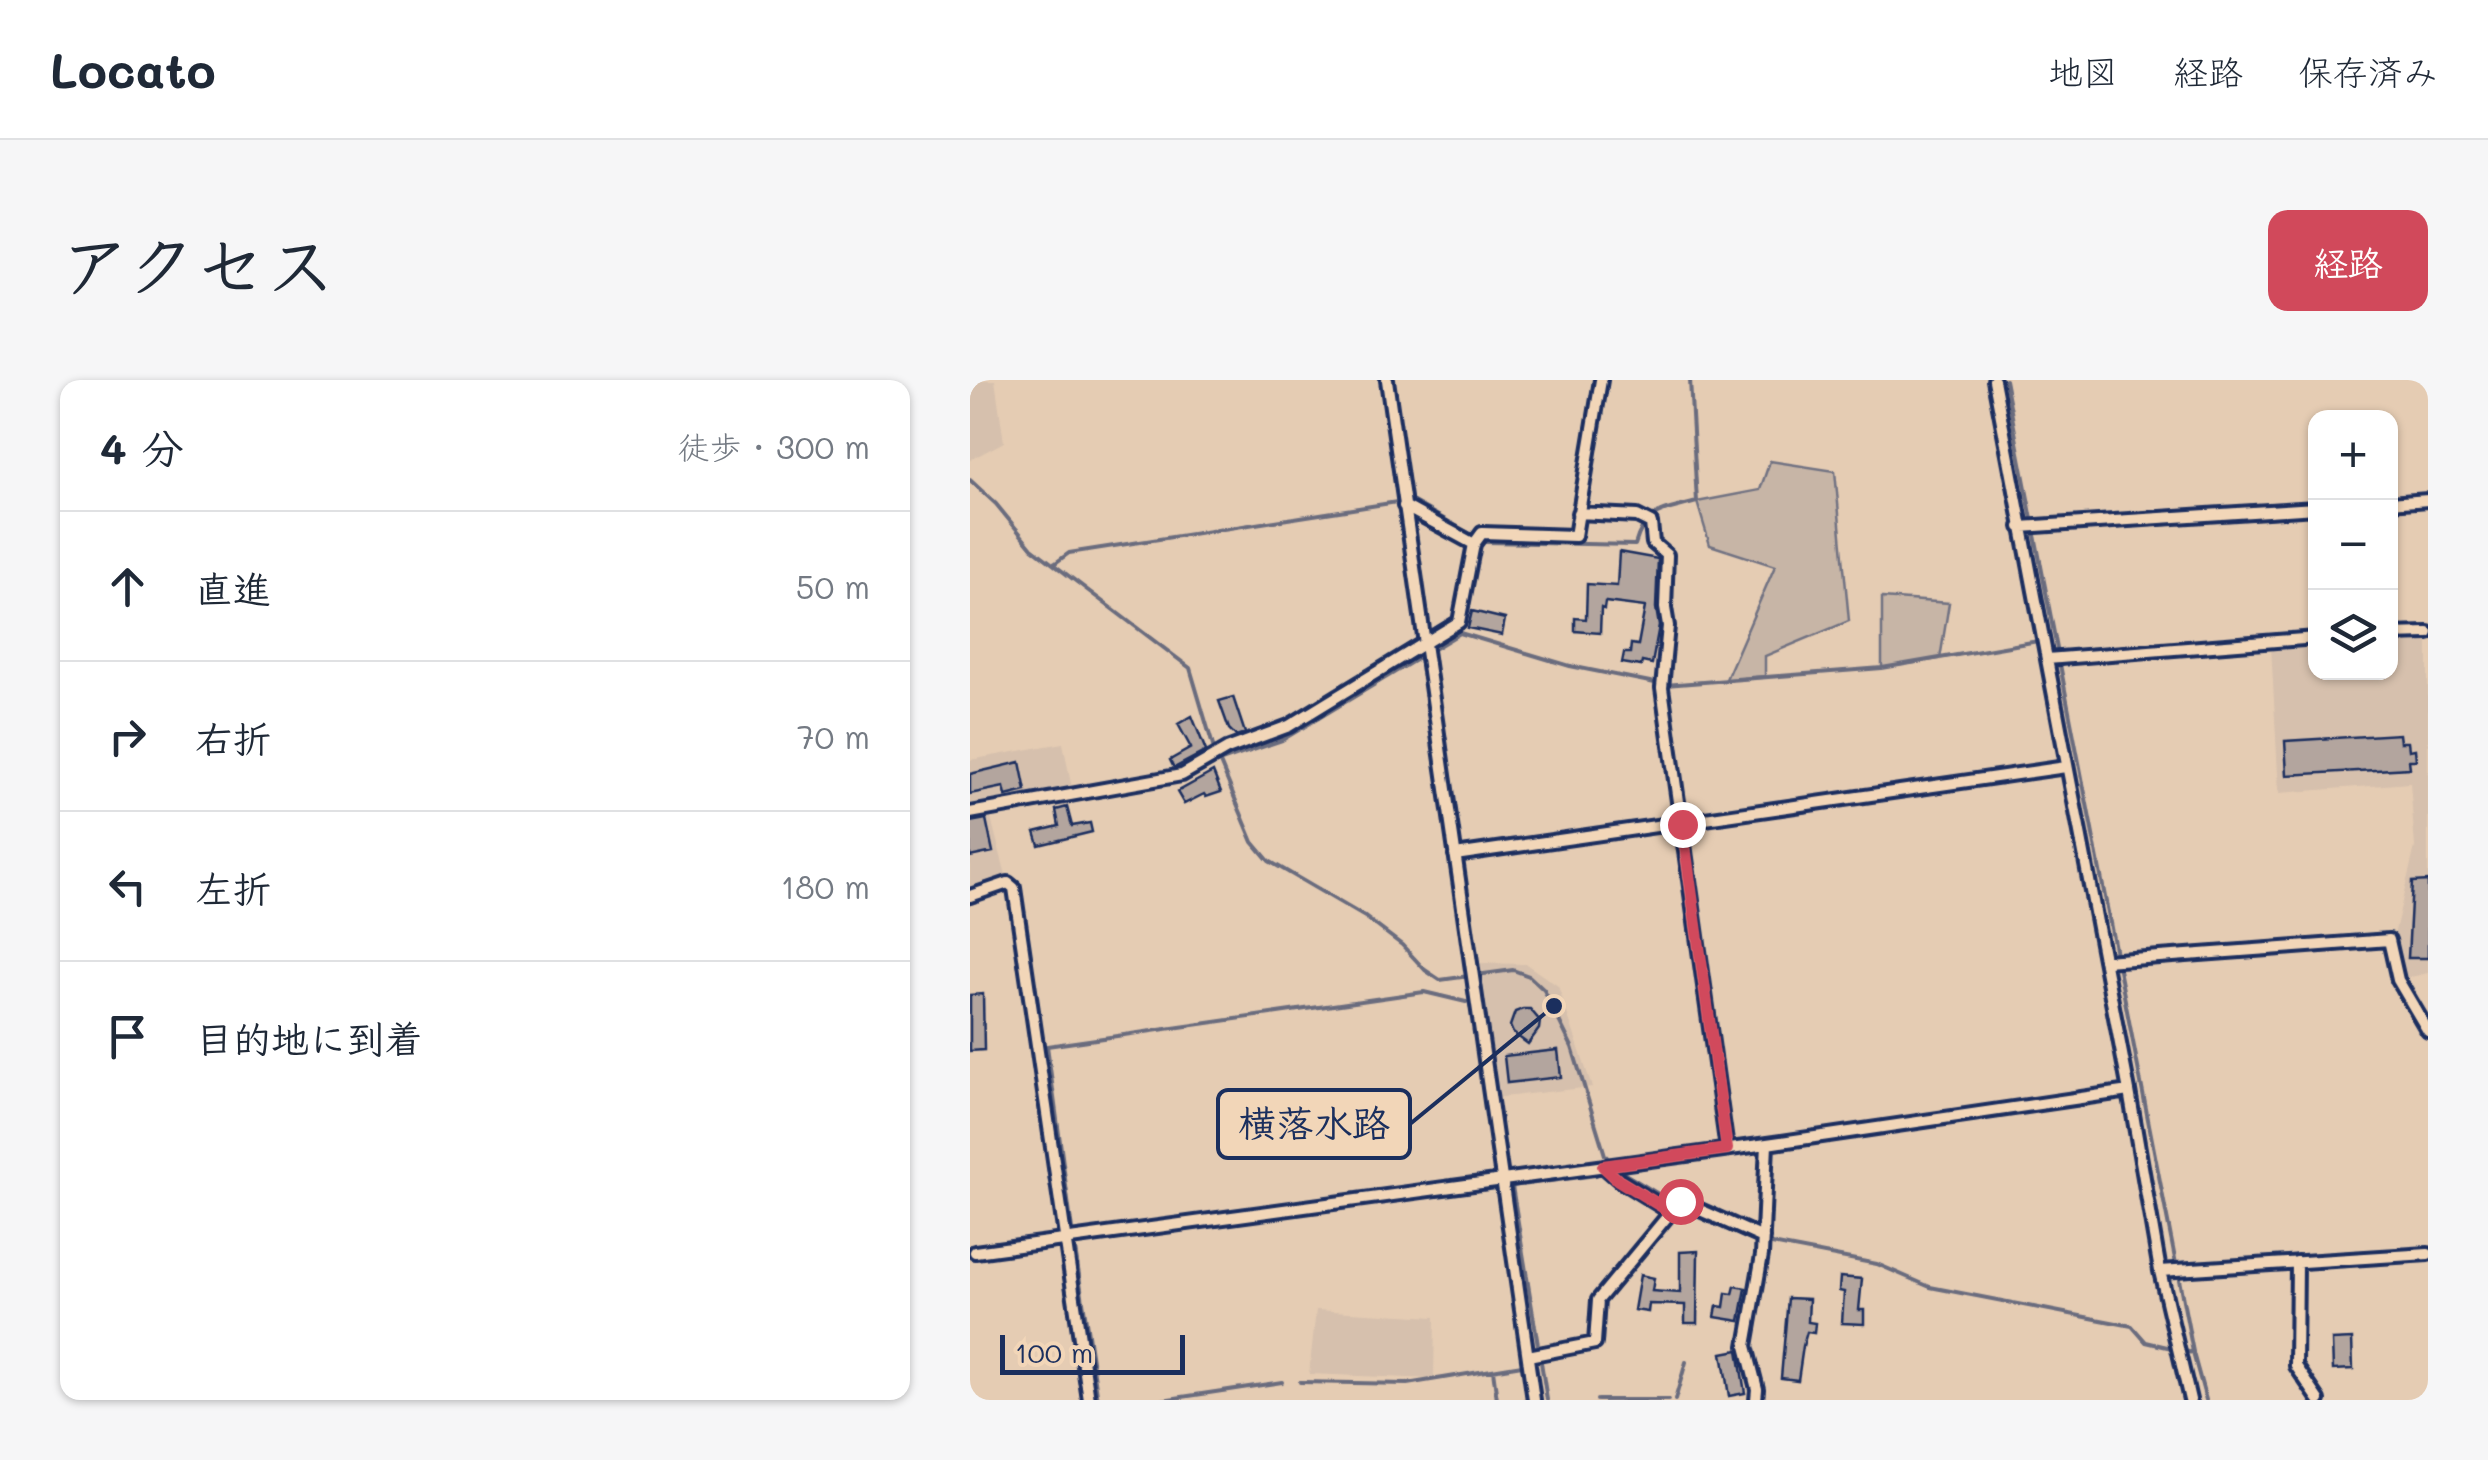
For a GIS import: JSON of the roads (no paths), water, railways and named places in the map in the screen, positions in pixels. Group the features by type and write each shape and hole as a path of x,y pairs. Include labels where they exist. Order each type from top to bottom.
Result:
{"street":[{"path":"1387,380 1534,1400"},
{"path":"970,812 1182,775 1226,748 1290,726 1459,622 1474,544 1482,533 1574,536 1601,380"},
{"path":"1994,380 2160,1272 2190,1400"},
{"path":"2398,502 2428,500"},
{"path":"1404,506 1474,544"},
{"path":"2020,527 2308,509"},
{"path":"1578,513 1637,516 1651,523 1653,543 1668,555 1668,626 1662,684 1727,1149"},
{"path":"2398,634 2428,632"},
{"path":"2048,659 2308,639"},
{"path":"1455,855 2066,766"},
{"path":"970,896 1008,882 1014,888 1089,1400"},
{"path":"2105,961 2389,940 2398,980 2428,1031"},
{"path":"975,1252 2129,1091"},
{"path":"1756,1400 1746,1346 1762,1254 1767,1144"},
{"path":"1603,1166 1618,1180 1669,1211"},
{"path":"1528,1356 1595,1342 1598,1300 1680,1201 1763,1238"},
{"path":"2160,1272 2428,1254"},
{"path":"2297,1262 2296,1366 2319,1400"}],"waterway":[{"path":"1054,564 1069,553 1410,500 1485,542 1635,545 1645,524 1658,513 1697,502 1690,380"},
{"path":"2005,380 2193,1352"},
{"path":"970,480 996,504 1032,548 1190,668 1213,746 1253,842 1269,861 1365,917 1440,980 1513,970 1529,976 1544,990 1572,1047 1605,1155 1620,1171 1683,1209 1751,1240 1877,1264 1930,1287 2132,1326 2146,1342 2193,1353 2206,1400"},
{"path":"1221,761 1282,740 1460,633 1570,666 1665,685 1882,668 2038,641"},
{"path":"1072,1230 1047,1046 1424,992 1466,1002"},
{"path":"1538,1345 1512,1186 1596,1175"},
{"path":"1075,1249 1098,1400"},
{"path":"1541,1362 1547,1400"},
{"path":"1675,1400 1686,1362"},
{"path":"1300,1382 1407,1384 1522,1365"},
{"path":"1493,1370 1497,1400"},
{"path":"1162,1400 1282,1382"},
{"path":"1597,1400 1668,1400"}],"place":[{"name":"横落水路","path":"1554,1006"}]}
